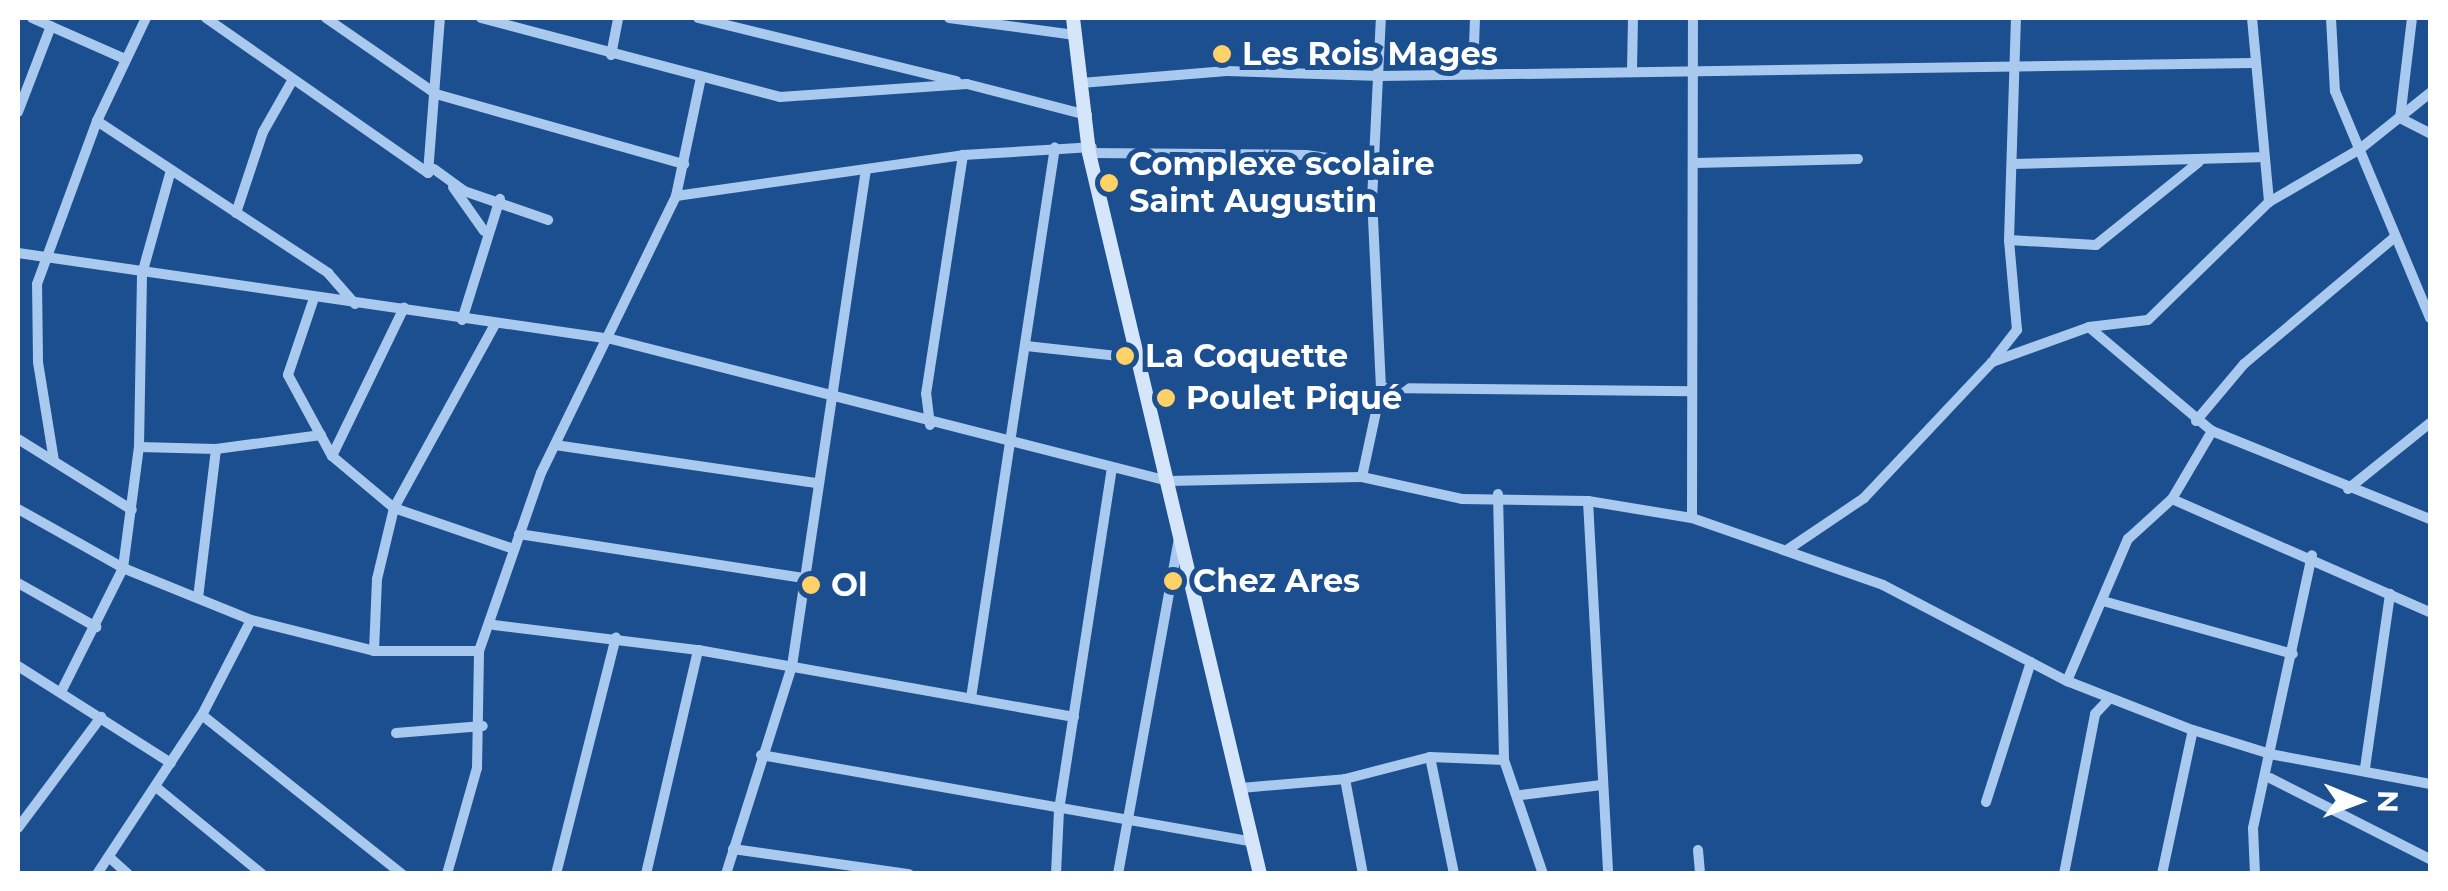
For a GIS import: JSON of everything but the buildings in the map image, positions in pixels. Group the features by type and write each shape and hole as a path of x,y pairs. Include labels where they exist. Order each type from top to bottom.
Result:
{"main road":[{"path":"1072,18 1091,150 1260,874"}],"street":[{"path":"32,18 125,59"},
{"path":"54,462 35,326 44,260 97,121 146,18"},
{"path":"206,18 424,172 434,168"},
{"path":"326,18 436,94 684,164"},
{"path":"440,18 434,168 450,183 484,231"},
{"path":"481,18 611,56 803,98 966,84"},
{"path":"611,56 618,18"},
{"path":"698,18 1087,115"},
{"path":"949,18 1076,35"},
{"path":"1362,477 1382,388 1372,200 1379,165 1381,18"},
{"path":"1474,74 1476,18"},
{"path":"1632,70 1633,18"},
{"path":"1692,518 1693,18"},
{"path":"2016,18 2010,240 2017,330 2027,342 2044,342"},
{"path":"2252,18 2260,158 2269,202"},
{"path":"2331,18 2335,91 2430,318"},
{"path":"2400,118 2412,18"},
{"path":"18,112 51,26"},
{"path":"1081,83 1226,70 1381,76 1693,68 2253,64"},
{"path":"447,874 469,818 483,726 479,651 494,626 514,550 555,445 611,339 676,196 701,77"},
{"path":"236,213 262,132 292,81"},
{"path":"1992,362 2089,328 2130,328 2174,301 2269,202 2360,149 2430,93"},
{"path":"2400,118 2430,133"},
{"path":"97,121 343,284 355,304"},
{"path":"676,196 963,155 1055,146 1306,155 1379,165"},
{"path":"971,698 1055,146"},
{"path":"930,425 926,394 963,155"},
{"path":"2013,164 2260,158"},
{"path":"1694,163 1858,159"},
{"path":"2010,240 2096,245 2200,162"},
{"path":"726,874 792,666 814,483 866,169"},
{"path":"60,692 96,628 122,568 138,447 142,274 171,170"},
{"path":"450,183 500,198 548,220"},
{"path":"462,320 484,231 500,198"},
{"path":"2196,421 2244,364 2395,237"},
{"path":"18,253 44,260 611,339 930,425 1168,482 1362,477 1462,499 1498,494 1588,501 1692,518 1883,586 2108,700 2270,754 2365,768 2430,784"},
{"path":"314,298 288,375 332,456 394,508 514,550"},
{"path":"332,456 404,308"},
{"path":"374,651 376,579 394,508 495,324"},
{"path":"2089,328 2212,432 2430,520"},
{"path":"1787,550 1864,498 1992,362 2017,330"},
{"path":"1026,346 1138,358"},
{"path":"1382,388 1692,391"},
{"path":"2348,488 2430,423"},
{"path":"2067,681 2128,540 2172,500 2212,432"},
{"path":"138,447 216,449 320,436"},
{"path":"18,439 132,510"},
{"path":"555,445 814,483"},
{"path":"198,598 216,449"},
{"path":"1056,874 1059,810 1112,468"},
{"path":"1498,494 1504,760 1521,794 1544,874"},
{"path":"2172,500 2312,555 2430,612"},
{"path":"1588,501 1608,874"},
{"path":"18,509 122,568 250,620 374,651 479,651"},
{"path":"1118,874 1181,528"},
{"path":"520,534 804,578"},
{"path":"2259,872 2254,828 2270,778 2270,754 2312,555"},
{"path":"18,582 96,628"},
{"path":"2365,768 2390,594"},
{"path":"2103,600 2293,654"},
{"path":"96,874 202,714 250,620"},
{"path":"494,626 616,637 698,650 1074,718"},
{"path":"556,874 616,637"},
{"path":"646,874 698,650"},
{"path":"1986,802 2030,662"},
{"path":"18,666 171,763"},
{"path":"2064,874 2096,714 2108,700"},
{"path":"202,714 402,874"},
{"path":"18,828 101,717"},
{"path":"396,733 483,726"},
{"path":"2162,874 2193,730"},
{"path":"762,756 1253,842"},
{"path":"1241,788 1345,778 1430,757 1504,760"},
{"path":"1430,757 1454,874"},
{"path":"1345,778 1363,874"},
{"path":"2270,778 2430,859"},
{"path":"1521,794 1602,785"},
{"path":"156,787 262,874"},
{"path":"733,849 858,870 910,874"},
{"path":"1698,850 1700,874"},
{"path":"109,857 128,874"},
{"path":"793,874 795,860"}],"place":[{"name":"Les Rois Mages","path":"1222,54"},
{"name":"Complexe scolaire Saint Augustin","path":"1109,183"},
{"name":"La Coquette","path":"1125,356"},
{"name":"Poulet Piqué","path":"1166,398"},
{"name":"Chez Ares","path":"1173,581"},
{"name":"Ol","path":"811,585"}]}
